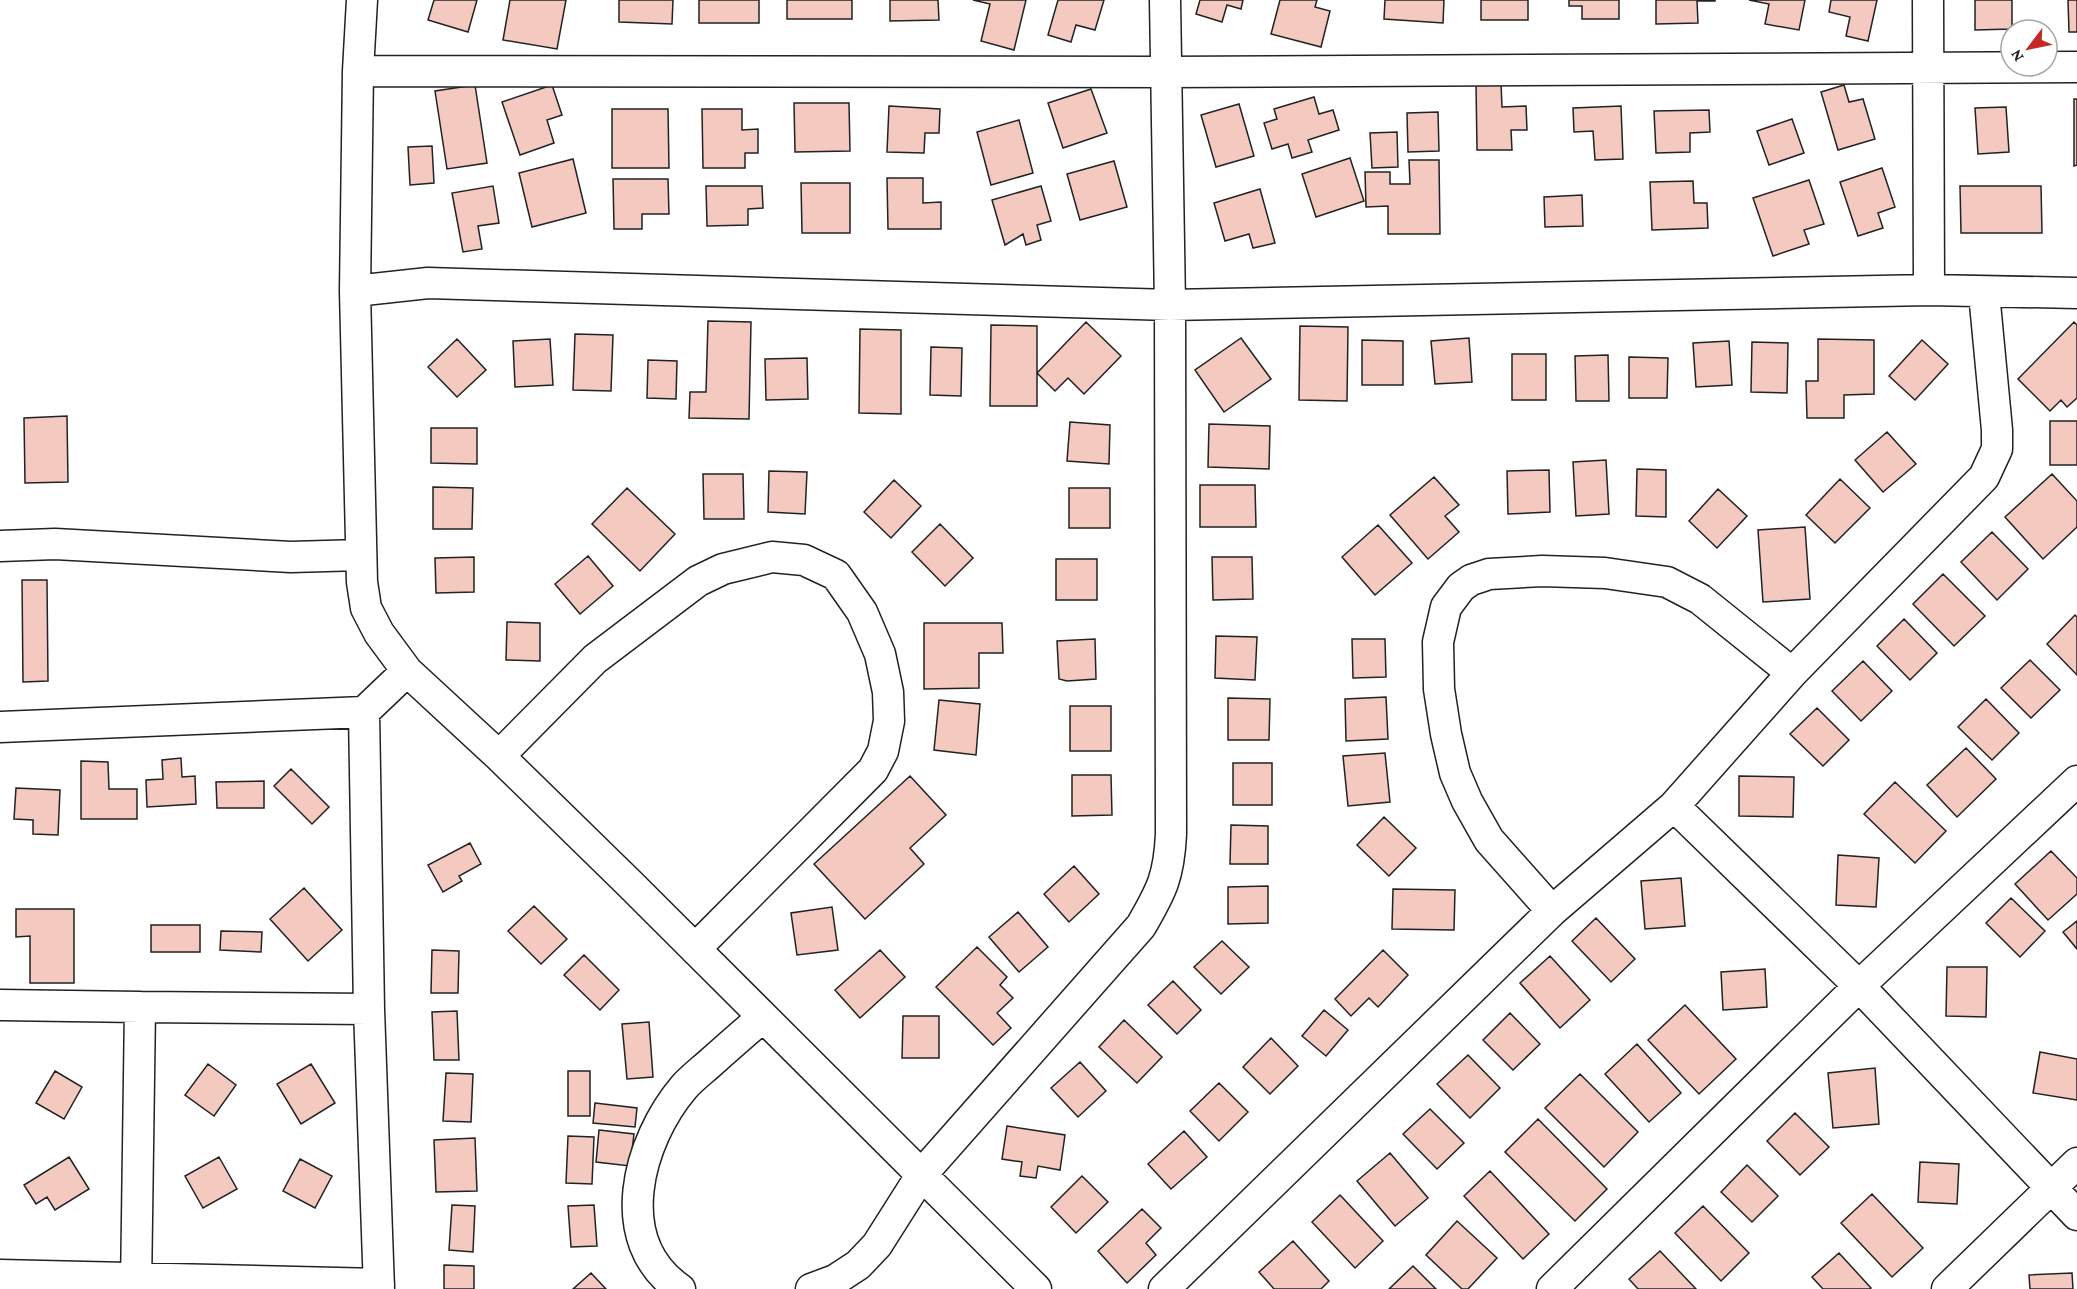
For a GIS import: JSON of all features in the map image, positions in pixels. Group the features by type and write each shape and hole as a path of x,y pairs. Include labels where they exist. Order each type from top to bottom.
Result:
{"street":[{"path":"362,0 358,71 355,291 361,555 366,608 379,633 407,671 499,756 695,948 1036,1289"},
{"path":"811,1289 835,1280 858,1265 877,1245 922,1173 1141,926 1161,891 1169,864 1172,834 1170,305 1166,0"},
{"path":"1928,0 1929,290"},
{"path":"358,71 1167,72 2077,67"},
{"path":"355,291 428,283 1170,305 1929,290 1984,293 2077,293"},
{"path":"1164,1289 1552,912 1674,806 1792,673 1984,477 1997,449 1997,430 1984,293"},
{"path":"0,546 54,544 291,557 361,555"},
{"path":"499,756 595,659 698,581 723,568 772,557 804,560 836,575 862,612 880,654 888,692 889,722 883,751 873,770 695,948"},
{"path":"1552,912 1489,840 1467,801 1455,773 1439,689 1438,642 1446,607 1461,587 1471,580 1489,574 1542,571 1605,573 1667,582 1700,598 1792,673"},
{"path":"0,727 364,712 407,671"},
{"path":"0,1275 136,1284 379,1287 369,1009 364,712"},
{"path":"1552,1289 1859,986 2077,781"},
{"path":"1674,806 1859,986 2077,1215"},
{"path":"0,1005 369,1009"},
{"path":"136,1284 140,1007"},
{"path":"680,1289 670,1283 652,1262 637,1224 638,1187 646,1155 659,1124 685,1086 763,1017"},
{"path":"1947,1289 2077,1163"}],"building":[{"path":"434,0 477,0 468,32 428,20"},
{"path":"510,0 566,0 557,49 503,40"},
{"path":"619,0 673,0 672,24 619,22"},
{"path":"699,0 759,0 759,23 699,23"},
{"path":"787,0 852,0 852,19 787,19"},
{"path":"890,0 938,0 939,20 890,21"},
{"path":"973,0 1026,0 1014,50 981,41 990,4"},
{"path":"1058,0 1104,0 1095,30 1076,25 1071,42 1048,35"},
{"path":"1200,0 1243,0 1241,9 1227,5 1222,22 1196,14"},
{"path":"1280,0 1317,0 1315,7 1330,11 1321,47 1271,34"},
{"path":"1385,0 1444,0 1443,23 1384,19"},
{"path":"1481,0 1528,0 1528,20 1481,20"},
{"path":"1569,0 1619,0 1619,19 1582,19 1582,6 1569,6"},
{"path":"1656,0 1715,1 1697,1 1698,23 1656,24"},
{"path":"1749,0 1805,0 1799,30 1765,24 1769,4"},
{"path":"1831,0 1877,0 1868,41 1846,36 1850,17 1829,12"},
{"path":"1975,0 2012,0 2012,18 1999,18 1999,29 1975,30"},
{"path":"2068,0 2077,0 2077,32 2069,32"},
{"path":"1476,83 1501,83 1502,107 1526,106 1527,130 1511,130 1512,150 1477,150"},
{"path":"475,85 487,163 447,169 435,91"},
{"path":"552,85 562,115 547,120 554,143 520,155 502,102"},
{"path":"1844,85 1849,102 1863,99 1875,139 1838,150 1821,92"},
{"path":"1091,89 1107,133 1063,148 1048,103"},
{"path":"1314,97 1319,114 1333,110 1339,130 1308,140 1312,152 1292,158 1288,144 1272,149 1264,123 1277,119 1274,109"},
{"path":"2074,99 2077,99 2077,165 2074,166"},
{"path":"794,103 849,103 850,151 795,152"},
{"path":"1239,104 1254,156 1216,167 1201,115"},
{"path":"889,106 940,109 939,133 925,133 924,153 887,152"},
{"path":"1621,106 1623,159 1595,160 1593,131 1574,132 1573,108"},
{"path":"2006,107 2009,152 1978,154 1975,108"},
{"path":"612,109 668,109 669,168 612,168"},
{"path":"702,109 742,109 742,130 758,129 758,153 745,153 745,168 703,168"},
{"path":"1709,110 1710,132 1690,133 1690,152 1656,153 1654,111"},
{"path":"1438,112 1439,151 1408,152 1407,113"},
{"path":"1792,119 1804,153 1769,165 1757,131"},
{"path":"1019,120 1033,173 991,185 977,132"},
{"path":"1397,132 1398,167 1372,168 1370,133"},
{"path":"432,146 434,183 410,185 408,147"},
{"path":"1350,158 1364,201 1316,217 1302,174"},
{"path":"573,159 586,213 532,227 519,173"},
{"path":"1409,160 1439,160 1440,234 1388,234 1388,206 1366,207 1365,172 1390,172 1390,184 1410,184"},
{"path":"1114,161 1127,207 1080,220 1067,174"},
{"path":"1882,168 1895,207 1878,213 1883,228 1858,236 1840,182"},
{"path":"887,178 923,178 923,203 941,202 941,229 888,229"},
{"path":"613,179 668,179 669,214 642,214 642,229 614,229"},
{"path":"1809,180 1824,224 1804,230 1809,244 1773,256 1753,198"},
{"path":"1693,181 1694,203 1707,203 1708,228 1652,230 1650,182"},
{"path":"801,183 850,183 850,233 802,233"},
{"path":"493,186 499,223 478,226 482,249 463,252 452,193"},
{"path":"706,186 762,186 763,208 748,209 748,225 707,226"},
{"path":"1041,186 1051,221 1037,225 1041,240 1026,245 1023,234 1005,245 992,200"},
{"path":"1960,186 2041,186 2042,233 1961,233"},
{"path":"1260,189 1275,243 1253,248 1249,234 1225,241 1214,203"},
{"path":"1582,195 1583,226 1545,227 1544,197"},
{"path":"708,321 751,322 749,419 689,418 690,392 706,392"},
{"path":"1086,322 1121,356 1084,394 1068,378 1055,391 1037,373"},
{"path":"2074,322 2077,325 2077,398 2067,407 2061,400 2050,411 2018,379"},
{"path":"991,325 1037,326 1037,406 990,406"},
{"path":"1300,326 1348,327 1347,401 1299,400"},
{"path":"860,329 901,330 901,414 859,413"},
{"path":"575,334 613,335 611,391 573,390"},
{"path":"1241,338 1271,379 1224,412 1195,370"},
{"path":"1469,338 1472,382 1435,384 1431,341"},
{"path":"457,339 486,370 457,397 428,367"},
{"path":"550,339 553,385 515,387 513,341"},
{"path":"1818,339 1874,340 1874,394 1844,395 1844,418 1807,418 1806,381 1818,381"},
{"path":"1362,340 1403,341 1403,385 1362,385"},
{"path":"1922,340 1948,364 1915,400 1889,376"},
{"path":"1729,341 1732,385 1696,387 1693,343"},
{"path":"1752,342 1788,343 1787,393 1751,392"},
{"path":"931,347 962,348 961,396 930,395"},
{"path":"1512,354 1546,354 1546,400 1512,400"},
{"path":"1608,355 1609,401 1576,401 1575,356"},
{"path":"1629,357 1668,358 1667,398 1629,398"},
{"path":"807,358 808,399 766,400 765,359"},
{"path":"648,360 677,361 676,399 647,398"},
{"path":"67,416 68,482 25,483 24,418"},
{"path":"2050,421 2077,421 2077,465 2050,465"},
{"path":"1070,422 1110,425 1109,464 1067,461"},
{"path":"1209,424 1270,426 1269,469 1208,467"},
{"path":"431,428 477,428 477,464 431,463"},
{"path":"1887,432 1916,464 1883,492 1855,460"},
{"path":"1606,460 1609,514 1576,516 1573,462"},
{"path":"1637,469 1666,470 1666,517 1636,516"},
{"path":"1549,470 1550,512 1508,514 1507,471"},
{"path":"769,471 807,472 805,514 768,512"},
{"path":"703,474 743,474 744,519 704,519"},
{"path":"2052,474 2077,501 2077,527 2043,559 2005,517"},
{"path":"1434,477 1459,505 1445,516 1459,532 1428,559 1390,515"},
{"path":"1840,479 1870,508 1835,543 1806,515"},
{"path":"894,480 921,506 891,538 864,512"},
{"path":"1200,485 1255,485 1256,527 1200,527"},
{"path":"433,487 473,488 472,529 433,529"},
{"path":"627,488 675,534 640,571 592,524"},
{"path":"1069,488 1110,488 1110,528 1069,528"},
{"path":"1718,489 1747,516 1717,548 1689,521"},
{"path":"940,524 973,558 945,586 912,552"},
{"path":"1378,525 1412,563 1375,595 1342,557"},
{"path":"1805,527 1810,599 1763,602 1758,530"},
{"path":"1992,532 2028,569 1997,600 1961,562"},
{"path":"588,556 613,586 580,614 555,584"},
{"path":"474,557 474,592 436,593 435,558"},
{"path":"1212,557 1252,557 1253,599 1213,600"},
{"path":"1056,559 1097,559 1097,600 1056,600"},
{"path":"1943,574 1985,616 1954,646 1913,604"},
{"path":"22,580 47,580 48,681 23,682"},
{"path":"2075,615 2077,617 2077,675 2047,644"},
{"path":"1904,619 1937,653 1910,680 1877,646"},
{"path":"507,622 540,623 540,661 506,660"},
{"path":"924,623 1002,623 1003,653 979,653 979,688 924,689"},
{"path":"1216,636 1257,637 1255,680 1215,678"},
{"path":"1095,639 1096,679 1067,681 1059,679 1057,641"},
{"path":"1352,639 1385,639 1386,677 1353,678"},
{"path":"2030,660 2060,690 2031,718 2001,688"},
{"path":"1863,661 1892,691 1861,721 1832,691"},
{"path":"1386,697 1388,739 1346,741 1345,699"},
{"path":"1228,698 1270,699 1269,740 1228,740"},
{"path":"1986,699 2019,733 1992,760 1958,727"},
{"path":"939,700 980,704 976,755 934,750"},
{"path":"1070,706 1111,706 1111,751 1070,751"},
{"path":"1817,708 1849,740 1823,766 1790,734"},
{"path":"1966,748 1996,779 1957,817 1927,785"},
{"path":"1385,753 1390,802 1348,806 1343,756"},
{"path":"181,758 182,777 195,776 196,804 147,807 146,780 163,779 162,760"},
{"path":"81,761 108,762 109,789 137,789 137,819 81,819"},
{"path":"1233,763 1272,763 1272,805 1233,805"},
{"path":"291,769 329,807 312,824 274,786"},
{"path":"1072,775 1111,775 1112,815 1072,816"},
{"path":"910,776 946,815 910,848 924,864 865,919 814,864"},
{"path":"1739,776 1794,777 1793,817 1739,816"},
{"path":"264,781 264,808 217,808 216,782"},
{"path":"1895,782 1946,831 1915,863 1864,814"},
{"path":"16,788 60,790 58,835 33,834 33,820 14,819"},
{"path":"1384,817 1416,848 1389,876 1357,845"},
{"path":"1231,825 1268,826 1268,864 1230,864"},
{"path":"470,843 481,864 459,876 462,881 443,892 428,865"},
{"path":"2051,851 2077,878 2077,894 2048,920 2015,884"},
{"path":"1838,855 1879,858 1876,907 1836,905"},
{"path":"1074,866 1099,894 1069,922 1044,894"},
{"path":"1681,878 1685,926 1645,929 1641,881"},
{"path":"1268,886 1268,923 1228,924 1228,887"},
{"path":"304,888 342,930 308,961 270,919"},
{"path":"1393,889 1455,890 1454,930 1392,929"},
{"path":"2011,898 2045,931 2020,957 1986,923"},
{"path":"534,906 567,939 541,964 508,931"},
{"path":"832,907 838,950 797,955 791,913"},
{"path":"16,909 74,909 74,983 30,983 30,936 16,937"},
{"path":"1018,912 1048,947 1019,972 989,937"},
{"path":"1596,918 1635,959 1611,982 1572,941"},
{"path":"2077,921 2077,949 2063,932"},
{"path":"151,925 200,925 200,952 151,952"},
{"path":"221,931 262,932 261,952 220,950"},
{"path":"1222,941 1249,967 1221,994 1194,967"},
{"path":"977,947 1007,977 1000,985 1013,998 997,1013 1011,1028 993,1045 936,987"},
{"path":"432,950 459,951 458,993 431,993"},
{"path":"880,950 905,977 860,1018 835,990"},
{"path":"1383,950 1408,975 1378,1007 1369,998 1351,1016 1335,999"},
{"path":"584,955 619,990 600,1010 564,975"},
{"path":"1550,956 1590,1000 1560,1028 1520,983"},
{"path":"1947,967 1987,967 1986,1017 1946,1016"},
{"path":"1765,969 1767,1007 1723,1010 1721,972"},
{"path":"1173,981 1201,1010 1177,1034 1148,1005"},
{"path":"1685,1005 1736,1059 1699,1094 1648,1040"},
{"path":"1324,1010 1348,1030 1326,1056 1302,1036"},
{"path":"457,1011 459,1060 434,1060 432,1012"},
{"path":"1510,1013 1540,1044 1513,1070 1483,1040"},
{"path":"903,1016 939,1016 939,1058 902,1058"},
{"path":"1124,1020 1162,1057 1137,1083 1099,1047"},
{"path":"649,1022 653,1077 627,1079 622,1024"},
{"path":"1271,1038 1298,1066 1270,1094 1243,1067"},
{"path":"1637,1044 1681,1093 1649,1122 1605,1074"},
{"path":"2040,1052 2077,1059 2077,1100 2033,1093"},
{"path":"1468,1055 1500,1088 1470,1118 1437,1084"},
{"path":"1080,1062 1106,1091 1078,1117 1051,1088"},
{"path":"208,1064 236,1085 214,1116 185,1095"},
{"path":"311,1064 335,1103 301,1124 277,1084"},
{"path":"1875,1068 1879,1124 1833,1128 1828,1073"},
{"path":"55,1071 82,1087 64,1119 36,1103"},
{"path":"568,1071 590,1071 590,1116 568,1116"},
{"path":"446,1073 473,1074 471,1122 443,1121"},
{"path":"1580,1074 1638,1132 1604,1167 1545,1108"},
{"path":"1219,1083 1248,1112 1219,1141 1190,1111"},
{"path":"595,1103 637,1108 635,1127 593,1123"},
{"path":"1430,1109 1464,1143 1437,1169 1403,1134"},
{"path":"1795,1113 1829,1147 1800,1175 1767,1141"},
{"path":"1538,1119 1607,1189 1575,1221 1505,1152"},
{"path":"1007,1126 1065,1135 1060,1170 1038,1166 1036,1178 1020,1176 1022,1162 1002,1159"},
{"path":"599,1130 634,1134 630,1166 596,1162"},
{"path":"1184,1131 1207,1157 1171,1189 1148,1164"},
{"path":"568,1136 594,1137 592,1184 566,1183"},
{"path":"475,1138 477,1191 436,1192 434,1140"},
{"path":"1390,1153 1428,1198 1395,1226 1357,1181"},
{"path":"69,1157 89,1189 55,1210 47,1197 36,1204 24,1185"},
{"path":"219,1157 237,1189 203,1208 185,1176"},
{"path":"300,1159 332,1176 315,1208 283,1191"},
{"path":"1920,1162 1959,1164 1957,1204 1918,1202"},
{"path":"1747,1165 1778,1196 1752,1222 1721,1192"},
{"path":"1490,1171 1549,1234 1523,1259 1464,1196"},
{"path":"1082,1176 1108,1202 1076,1233 1051,1207"},
{"path":"1872,1194 1923,1248 1892,1277 1841,1223"},
{"path":"1340,1195 1383,1241 1355,1268 1312,1222"},
{"path":"452,1205 475,1206 473,1252 449,1250"},
{"path":"594,1205 597,1246 571,1247 568,1206"},
{"path":"1703,1206 1749,1253 1721,1281 1675,1233"},
{"path":"1142,1209 1161,1228 1146,1243 1156,1255 1127,1283 1098,1251"},
{"path":"1457,1221 1497,1258 1468,1289 1462,1289 1426,1255"},
{"path":"1293,1241 1329,1281 1321,1289 1274,1289 1259,1272"},
{"path":"1660,1251 1696,1289 1638,1289 1629,1279"},
{"path":"1839,1253 1870,1289 1823,1289 1812,1277"},
{"path":"444,1265 474,1266 474,1289 444,1289"},
{"path":"1413,1266 1436,1289 1389,1289"},
{"path":"591,1273 606,1289 573,1289"},
{"path":"2072,1273 2073,1289 2030,1289 2029,1275"}]}
